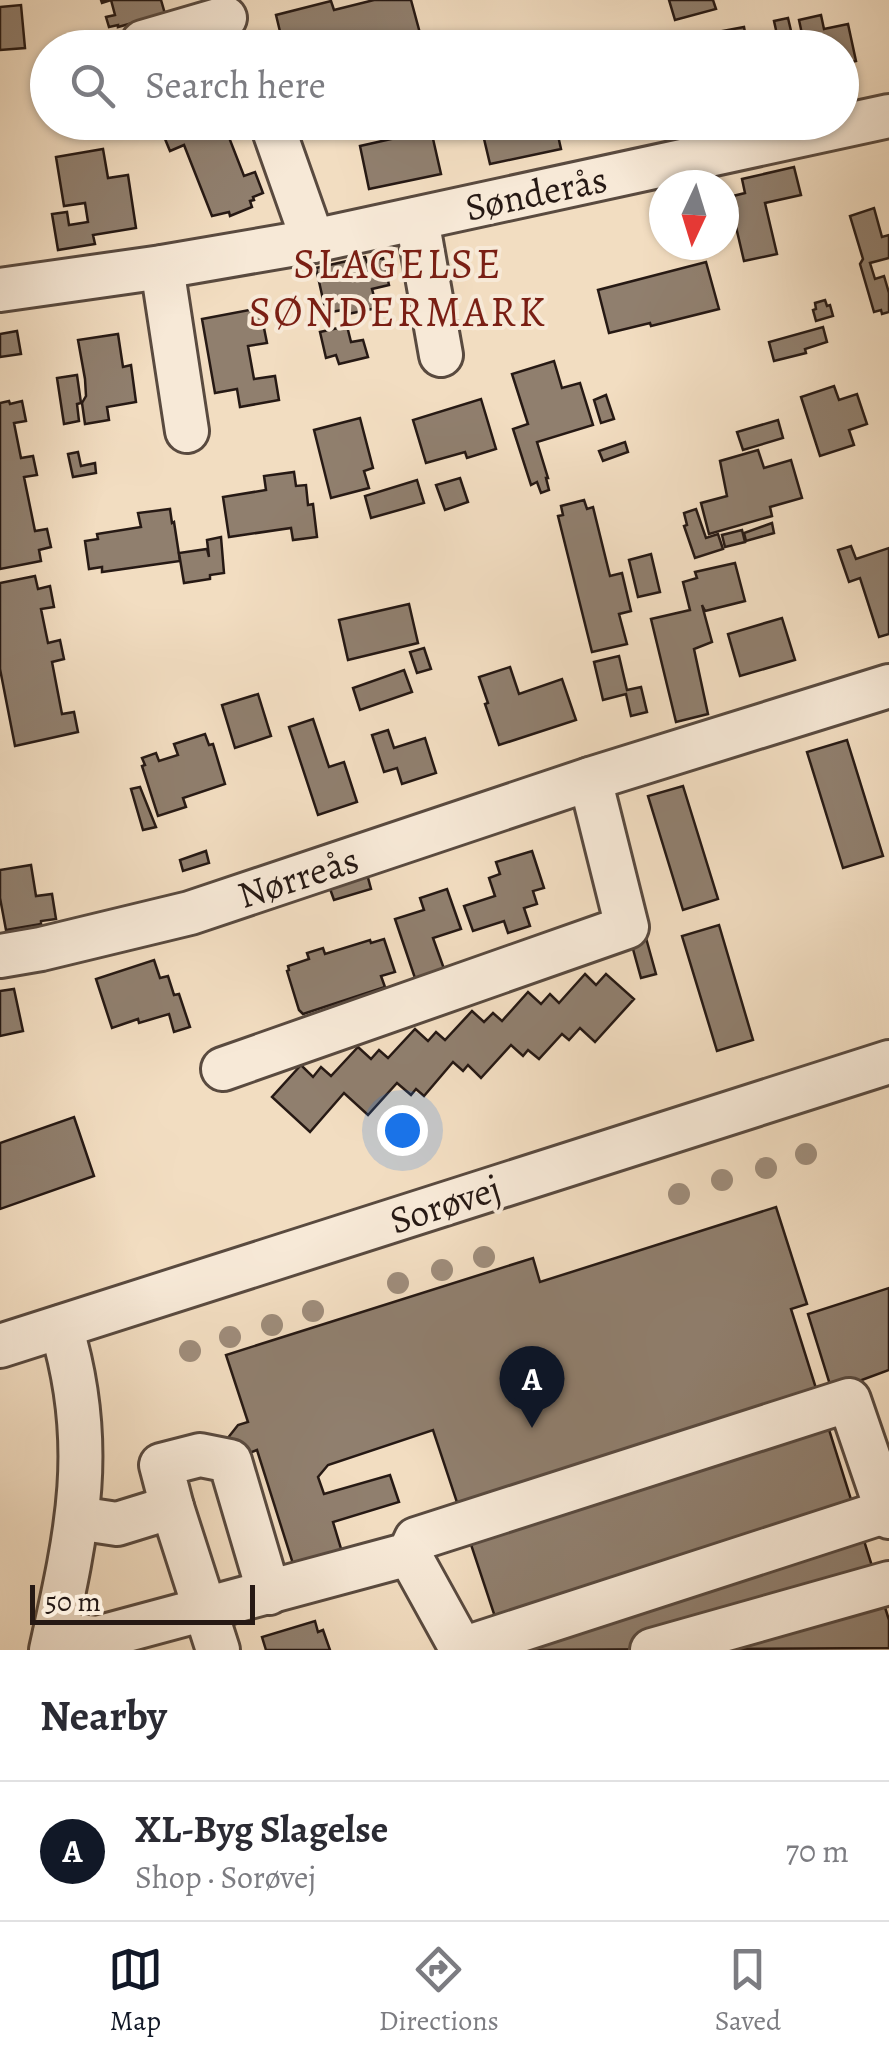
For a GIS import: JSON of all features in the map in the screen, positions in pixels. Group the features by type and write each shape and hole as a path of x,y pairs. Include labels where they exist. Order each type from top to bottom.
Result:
{"street":[{"path":"193,30 227,22"},
{"name":"Sønderås","path":"859,123 889,116"},
{"path":"277,140 312,242"},
{"name":"Sønderås","path":"0,290 312,242 779,140"},
{"name":"Sønderås","path":"417,219 441,355"},
{"path":"162,267 187,432"},
{"name":"Nørreås","path":"0,956 190,912 590,779 889,686"},
{"path":"223,1069 627,927 590,779"},
{"name":"Sorøvej","path":"0,1346 889,1062"},
{"path":"61,1327 80,1409 82,1466 74,1548 53,1642 126,1640 206,1610 409,1554 416,1539 849,1400 888,1514 462,1649 409,1554"},
{"path":"218,1650 161,1465 200,1455 230,1462 269,1593"},
{"path":"77,1518 117,1524 172,1506"},
{"path":"652,1650 889,1583"}],"building":[{"path":"111,0 161,0 165,14 109,27 106,17 115,15"},
{"path":"374,0 411,0 419,30 280,30 276,15 331,1 334,10"},
{"path":"669,0 713,0 716,9 675,20"},
{"path":"21,5 25,48 0,50 0,7"},
{"path":"821,15 824,29 848,24 849,30 801,30 799,20"},
{"path":"788,18 791,30 776,30 774,21"},
{"path":"165,140 230,140 244,176 255,172 263,193 253,197 252,207 230,216 229,212 212,216 184,145 170,151"},
{"path":"387,140 433,140 441,174 369,189 360,146"},
{"path":"484,140 559,140 561,149 490,164"},
{"path":"103,149 108,178 128,175 136,228 93,235 95,244 58,250 52,214 67,212 69,225 88,222 85,203 64,206 56,157"},
{"path":"794,167 801,195 765,203 777,254 744,261 739,240 739,194 745,193 742,179"},
{"path":"874,208 882,237 889,235 889,258 870,263 875,279 884,276 889,293 889,312 882,314 881,310 874,312 850,216"},
{"path":"365,257 367,262 383,258 389,285 372,289 377,308 343,315 342,310 326,313 316,268"},
{"path":"706,262 719,309 609,333 598,290"},
{"path":"825,300 833,316 816,321 815,303"},
{"path":"260,308 267,343 248,346 254,379 275,376 279,400 240,407 237,389 215,393 202,319"},
{"path":"347,326 351,342 363,340 368,357 339,364 336,355 326,358 320,332"},
{"path":"823,327 827,342 805,349 806,353 774,361 769,342"},
{"path":"17,331 21,354 0,357 0,334"},
{"path":"118,334 123,367 131,365 136,402 107,407 109,420 85,424 85,379 78,340"},
{"path":"554,361 562,388 580,383 593,425 537,442 549,490 541,493 537,482 531,485 513,429 528,424 512,374"},
{"path":"77,375 79,421 64,424 57,378"},
{"path":"834,386 839,400 857,394 867,424 849,430 854,445 820,456 801,397"},
{"path":"606,395 614,419 601,423 594,400"},
{"path":"481,399 496,449 467,458 465,452 426,463 413,420"},
{"path":"22,401 26,421 14,423 21,458 33,456 37,475 24,477 35,531 47,529 51,547 39,550 41,561 0,569 0,403"},
{"path":"360,418 373,468 364,471 369,488 331,498 314,430"},
{"path":"778,420 783,438 743,450 737,432"},
{"path":"625,442 628,452 603,461 599,451"},
{"path":"758,450 764,468 791,460 802,498 770,507 772,516 709,534 701,503 727,496 720,461"},
{"path":"78,452 81,466 95,463 96,473 73,477 68,454"},
{"path":"294,472 296,486 306,485 308,505 313,504 317,537 293,540 291,528 229,537 223,497 266,490 264,476"},
{"path":"460,478 468,502 445,510 436,485"},
{"path":"417,480 424,503 371,518 365,496"},
{"path":"584,500 587,509 593,507 610,576 622,573 631,611 619,614 627,644 592,652 558,516 563,515 561,506"},
{"path":"170,509 180,561 102,572 102,567 89,569 85,541 98,539 97,534 141,527 138,513"},
{"path":"696,509 706,538 718,534 723,549 695,558 684,526 684,513"},
{"path":"772,523 774,533 746,541 744,533"},
{"path":"742,530 745,542 725,547 722,535"},
{"path":"221,537 224,573 184,583 179,553 207,549 209,557 207,540"},
{"path":"851,546 856,559 889,548 889,634 879,637 860,578 849,582 838,550"},
{"path":"651,554 660,592 638,597 629,560"},
{"path":"735,563 745,601 705,611 702,605 712,642 694,649 708,714 676,722 651,619 690,610 683,582 697,578 695,572"},
{"path":"35,576 38,589 50,586 54,607 41,609 48,643 60,640 64,659 52,662 62,714 74,712 78,732 15,746 0,669 0,583"},
{"path":"409,604 418,643 348,660 339,620"},
{"path":"782,618 795,660 740,676 728,634"},
{"path":"424,648 431,669 417,673 410,652"},
{"path":"619,656 627,690 641,687 647,712 631,716 626,694 603,700 594,662"},
{"path":"510,667 519,694 562,679 576,720 499,745 479,677"},
{"path":"404,670 412,692 360,710 353,688"},
{"path":"258,694 271,736 235,748 222,705"},
{"path":"313,719 329,767 344,762 357,802 318,815 289,727"},
{"path":"388,730 394,748 425,738 436,773 402,784 397,768 384,772 372,735"},
{"path":"205,734 209,745 213,744 225,784 183,798 186,807 158,816 142,758 156,753 159,761 178,755 174,744"},
{"path":"847,740 883,856 843,868 807,752"},
{"path":"683,786 718,899 683,910 648,796"},
{"path":"140,787 156,827 143,830 131,789"},
{"path":"206,851 209,863 183,871 180,860"},
{"path":"532,851 544,888 533,891 537,904 524,908 530,926 508,933 504,921 473,931 464,906 495,896 489,878 500,874 496,862"},
{"path":"31,865 36,896 52,894 56,919 6,930 0,870"},
{"path":"367,874 371,889 334,900 329,886"},
{"path":"447,889 461,929 433,938 448,980 419,990 395,919 424,910 420,898"},
{"path":"719,925 753,1040 717,1051 682,936"},
{"path":"646,938 656,974 641,978 631,942"},
{"path":"384,939 395,972 381,976 385,987 303,1014 299,1010 288,966 309,959 307,953 323,948 325,954"},
{"path":"154,960 160,978 168,976 174,995 179,994 190,1027 174,1032 169,1014 112,1028 96,979"},
{"path":"585,974 596,985 606,974 634,999 595,1042 580,1028 569,1040 562,1034 539,1059 528,1050 523,1056 511,1045 481,1078 468,1065 463,1071 453,1062 424,1096 416,1089 411,1095 397,1083 368,1115 344,1093 310,1132 272,1097 301,1065 313,1077 321,1067 331,1076 358,1047 371,1059 379,1050 388,1058 415,1029 428,1041 436,1032 445,1040 472,1011 484,1022 493,1013 502,1021 528,992 541,1004 550,994 559,1003"},
{"path":"14,989 23,1031 0,1036 0,991"},
{"path":"74,1117 94,1176 0,1209 0,1143"},
{"path":"776,1207 807,1304 791,1309 889,1620 889,1648 506,1650 433,1430 328,1465 318,1477 324,1494 390,1475 399,1502 333,1522 342,1552 294,1567 257,1450 247,1454 220,1448 238,1425 248,1422 226,1355 533,1258 540,1282"},
{"path":"889,1288 889,1370 832,1391 808,1314"},
{"path":"315,1621 330,1650 266,1650 262,1637"}],"place":[{"name":"XL-Byg Slagelse","path":"532,1428"}],"district":[{"name":"SLAGELSE SØNDERMARK","path":"398,287"}]}
